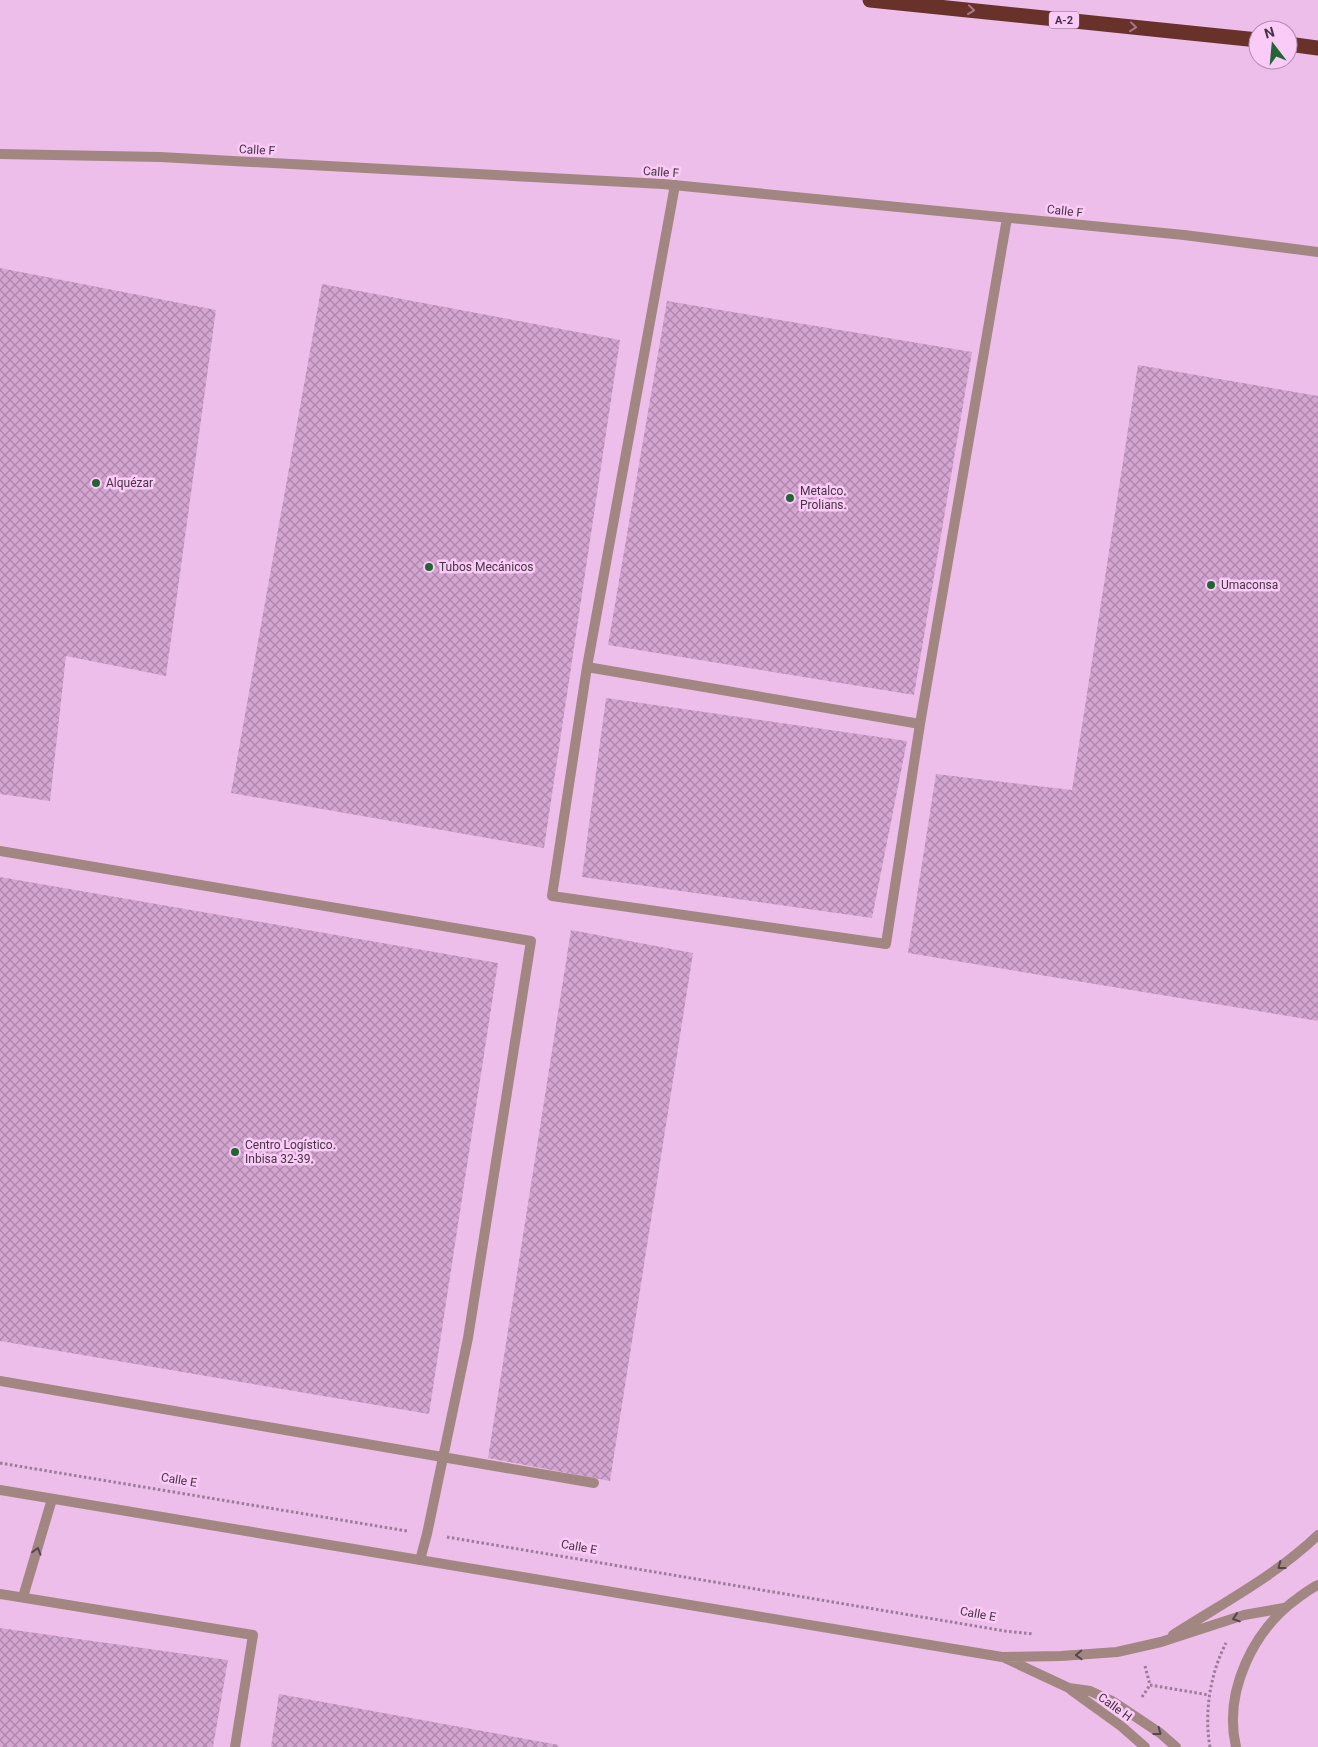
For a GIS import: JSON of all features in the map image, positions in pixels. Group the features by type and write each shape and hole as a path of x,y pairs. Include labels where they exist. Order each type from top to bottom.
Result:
{"highway":[{"name":"A-2","path":"870,0 1248,39"},
{"path":"1298,45 1318,48"}],"street":[{"name":"Calle F","path":"0,154 160,157 675,185 1184,235 1318,252"},
{"path":"675,185 587,667 552,896 886,944 920,724 1006,218"},
{"path":"587,667 920,724"},
{"path":"0,851 530,941 468,1338 420,1560"},
{"path":"0,1381 594,1483"},
{"path":"0,1490 1002,1657 1090,1655 1139,1648 1244,1615 1284,1608"},
{"path":"23,1597 52,1499"},
{"path":"1161,1642 1238,1596 1302,1551 1318,1535"},
{"path":"1236,1747 1234,1712 1238,1683 1248,1655 1264,1630 1284,1608 1316,1586 1318,1577"},
{"path":"0,1594 253,1635 235,1747"},
{"path":"1002,1657 1069,1688 1090,1691 1112,1701 1160,1733 1176,1747"},
{"name":"Calle H","path":"1069,1688 1121,1726 1145,1747"}],"path":[{"name":"Calle E","path":"0,1463 1005,1631 1040,1635"},
{"path":"1139,1648 1150,1685 1209,1695"}],"building":[{"name":"Alquézar","path":"0,268 216,310 166,676 66,656 50,801 0,794"},
{"name":"Tubos Mecánicos","path":"322,284 620,340 544,848 231,793"},
{"name":"Metalco. Prolians.","path":"667,301 972,352 914,695 608,645"},
{"name":"Umaconsa","path":"1138,365 1318,396 1318,1021 908,953 936,774 1072,790"},
{"path":"606,698 907,741 872,918 582,877"},
{"name":"Centro Logístico. Inbisa 32-39.","path":"0,877 498,963 429,1414 0,1341"},
{"path":"571,930 693,953 610,1481 488,1458"},
{"path":"0,1628 228,1660 213,1747 0,1747"},
{"path":"279,1694 559,1745 558,1747 271,1747"}],"place":[{"name":"Alquézar","path":"96,483"},
{"name":"Metalco. Prolians.","path":"790,498"},
{"name":"Tubos Mecánicos","path":"429,567"},
{"name":"Umaconsa","path":"1211,585"},
{"name":"Centro Logístico. Inbisa 32-39.","path":"235,1152"}]}
